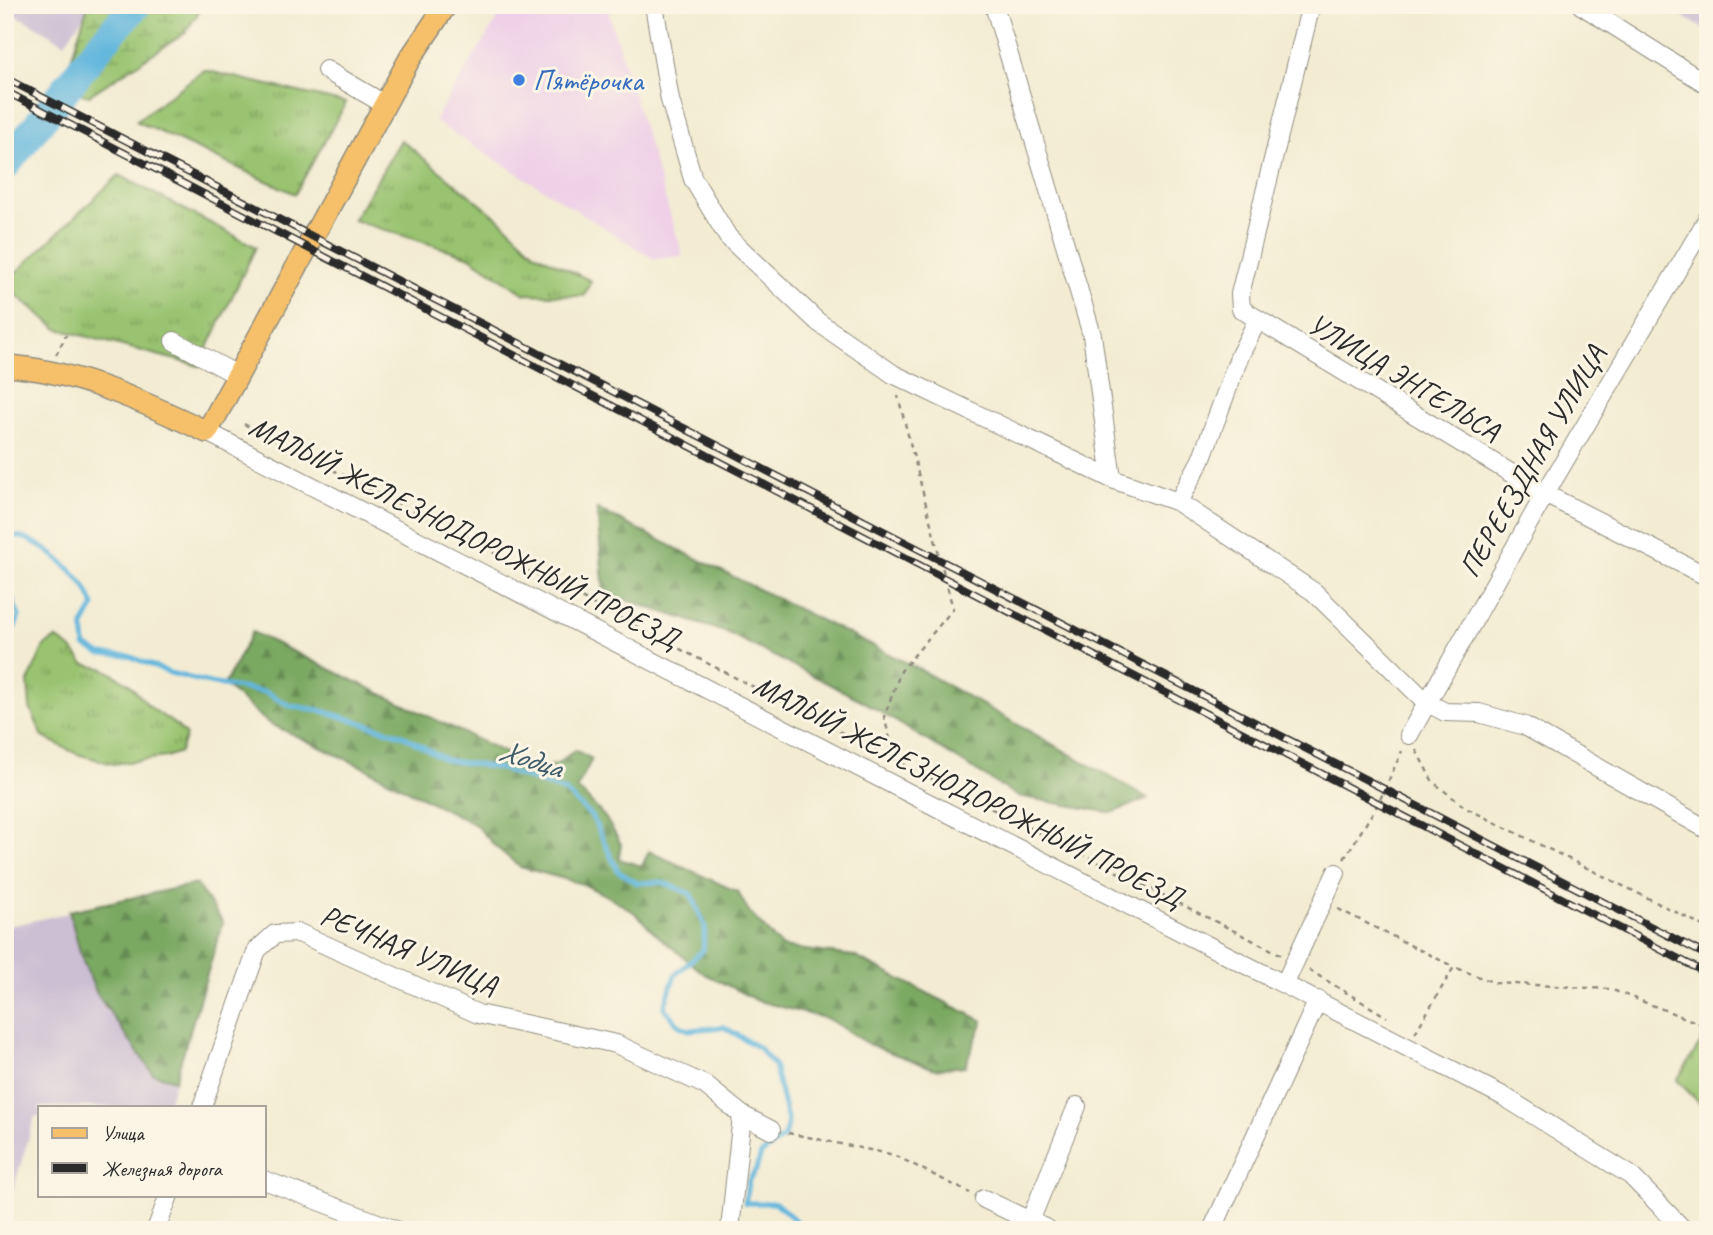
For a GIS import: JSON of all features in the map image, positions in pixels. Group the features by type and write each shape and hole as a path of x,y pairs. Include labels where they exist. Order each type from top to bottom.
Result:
{"main road":[{"path":"9,366 55,374 93,386 170,414 207,432 384,104 409,60 446,5"}],"street":[{"path":"654,5 670,100 692,179 728,237 818,322 893,374 1112,479 1178,502 1314,592 1426,702 1445,712 1479,713 1525,726 1708,830"},
{"path":"995,5 1092,335 1112,479"},
{"path":"1178,502 1201,460 1240,355 1257,321 1241,309 1240,294 1311,5"},
{"path":"1581,5 1708,85"},
{"path":"326,70 384,104"},
{"name":"ПЕРЕЕЗДНАЯ УЛИЦА","path":"1409,735 1545,494 1708,218"},
{"name":"УЛИЦА ЭНГЕЛЬСА","path":"1257,321 1545,494 1708,577"},
{"path":"174,341 237,375"},
{"name":"МАЛЫЙ ЖЕЛЕЗНОДОРОЖНЫЙ ПРОЕЗД","path":"207,432 1503,1096 1630,1175 1684,1230"},
{"path":"1285,983 1336,873"},
{"name":"РЕЧНАЯ УЛИЦА","path":"202,1106 257,950 275,934 299,933 478,1014 616,1044 705,1085 742,1115 771,1130"},
{"path":"1212,1230 1318,1000"},
{"path":"1030,1221 1077,1106"},
{"path":"730,1230 742,1115"},
{"path":"266,1181 396,1230"},
{"path":"156,1230 169,1196"},
{"path":"984,1199 1049,1230"}],"path":[{"path":"55,358 66,335"},
{"path":"893,374 953,609 901,671 884,718 905,791"},
{"path":"244,424 895,760 1295,961"},
{"path":"1336,873 1378,804 1409,735"},
{"path":"1409,735 1433,782 1466,808 1708,928"},
{"path":"1323,901 1454,967 1495,983 1610,989 1701,1024"},
{"path":"1408,1047 1454,967"},
{"path":"771,1130 894,1156 984,1199"}],"shaded area":[{"path":"5,5 91,5 65,43 5,9"},
{"path":"506,5 606,5 683,256 654,259 434,121"},
{"path":"1665,5 1708,5 1708,32"},
{"path":"196,884 223,922 167,1106 38,1106 38,1117 35,1116 5,1217 5,927"}],"green space":[{"path":"88,5 203,5 185,33 88,96 62,87"},
{"path":"204,70 346,103 295,194 136,121"},
{"path":"401,140 503,222 535,253 591,281 584,296 525,294 468,256 353,220"},
{"path":"119,175 256,247 199,366 58,329 5,286 5,283"},
{"path":"597,509 917,668 1148,798 1112,813 1017,796 861,700 728,633 604,593"},
{"path":"252,632 539,769 557,764 575,750 592,759 577,788 605,817 621,844 619,859 642,866 649,851 738,892 749,912 782,947 854,956 983,1021 965,1066 935,1069 870,1045 828,1019 758,1001 703,973 635,913 613,899 583,884 520,867 496,847 476,825 365,768 268,723 224,685"},
{"path":"56,638 72,649 84,664 105,669 129,684 150,707 177,726 186,735 180,752 166,757 113,764 77,754 43,737 30,708 28,682 44,646"},
{"path":"196,884 223,922 175,1080 153,1074 97,994 82,959 69,911"},
{"path":"1708,1031 1708,1112 1677,1080"}],"waterway":[{"path":"5,166 101,44 136,5"},
{"name":"Ходца","path":"5,537 25,538 37,544 59,560 84,585 94,606 83,625 85,646 100,654 129,656 170,673 209,683 265,692 291,706 319,710 402,735 446,760 498,768 566,792 592,817 618,871 637,883 662,882 691,894 705,926 703,950 675,975 664,1008 680,1026 689,1030 724,1027 759,1048 774,1065 788,1122 784,1137 761,1154 756,1170 749,1180 745,1203 776,1203 806,1230"},
{"name":"Ходца","path":"5,582 19,616 15,627 5,634"}],"railway":[{"path":"5,78 1708,956"},
{"path":"5,91 1708,974"}],"place":[{"name":"Пятёрочка","path":"519,80"}]}
